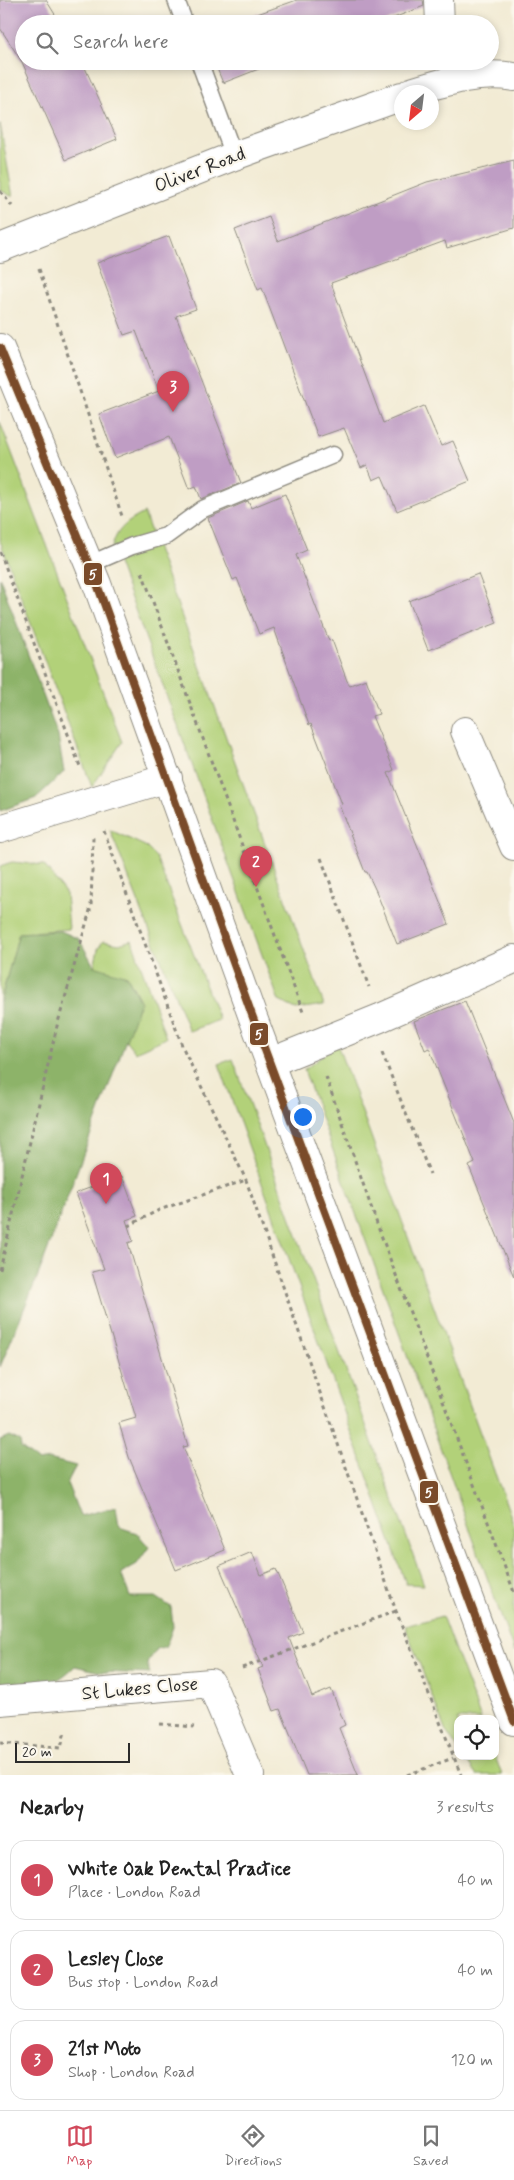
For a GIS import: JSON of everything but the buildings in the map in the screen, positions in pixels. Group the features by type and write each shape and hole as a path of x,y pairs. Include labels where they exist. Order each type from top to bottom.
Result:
{"street":[{"path":"439,0 440,15"},
{"path":"423,85 450,70 514,77"},
{"name":"Oliver Road","path":"0,248 234,156 394,99"},
{"path":"0,348 88,566 168,778 514,1720"},
{"path":"466,731 514,846"},
{"path":"0,829 168,778"},
{"path":"271,1062 375,1020 514,959"},
{"name":"St Lukes Close","path":"0,1701 211,1683 250,1775"}],"lane":[{"path":"176,0 182,15"},
{"path":"202,70 234,156"},
{"path":"88,566 132,546 166,536 203,509 334,455"}],"path":[{"path":"0,192 20,215 132,546 315,1045 377,1224 514,1592"},
{"path":"0,552 94,802 183,1048 246,1180 396,1611 461,1775"},
{"path":"0,1270 57,1026 91,907 94,802"},
{"path":"321,858 375,1020 430,1174"},
{"path":"128,1226 159,1210 246,1180"},
{"path":"211,1683 244,1667 396,1611"},
{"path":"0,1743 61,1748 67,1723"},
{"path":"155,1723 232,1731"},
{"path":"407,1775 453,1758"}],"green space":[{"path":"0,124 13,197 0,190"},
{"path":"0,422 122,742 92,787 0,541"},
{"path":"144,513 324,1005 296,1009 279,1001 112,547 120,530"},
{"path":"0,578 58,736 64,772 36,798 0,811"},
{"path":"110,830 145,846 156,857 219,1020 189,1031"},
{"path":"12,862 44,865 66,894 69,929 19,933 0,1002 0,866"},
{"path":"61,931 79,939 94,966 127,976 140,1002 39,1273 0,1367 0,1003 19,933"},
{"path":"132,940 166,1038 135,1052 124,1038 141,1002 127,976 94,967 98,949 103,941 119,944"},
{"path":"337,1044 514,1525 514,1652 304,1070"},
{"path":"233,1059 424,1585 406,1584 219,1064"},
{"path":"9,1436 20,1441 21,1448 38,1461 49,1459 76,1466 67,1483 80,1516 116,1507 119,1527 137,1533 149,1547 137,1564 121,1573 130,1597 156,1597 171,1607 173,1627 166,1646 157,1649 147,1663 150,1674 101,1672 75,1666 54,1682 47,1684 14,1683 0,1702 0,1440"},
{"path":"442,1616 479,1715 454,1715 454,1743 445,1730 405,1626"},
{"path":"466,1760 496,1760 502,1775 476,1775"}],"transit line":[{"name":"5","path":"0,348 97,584 252,1015 514,1721"}],"place":[{"name":"21st Moto","path":"173,412"},
{"name":"Lesley Close","path":"256,887"},
{"name":"White Oak Dental Practice","path":"106,1204"}]}
